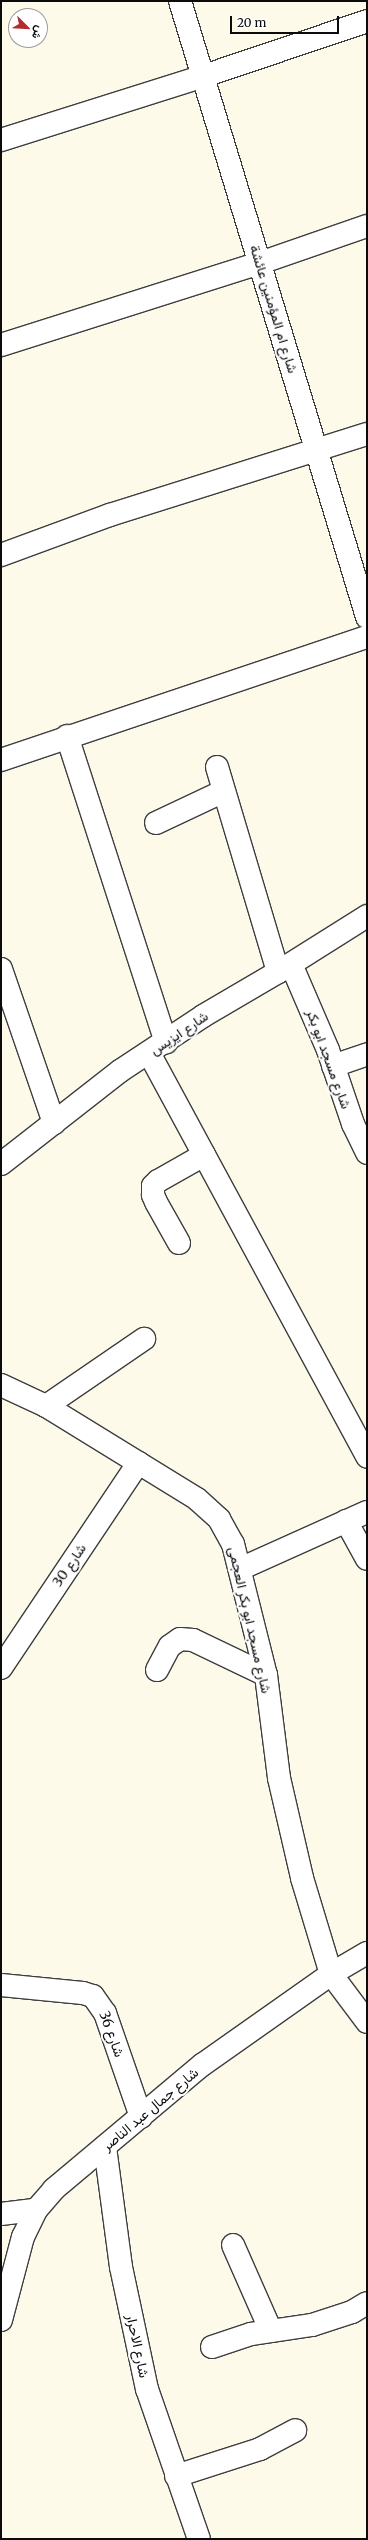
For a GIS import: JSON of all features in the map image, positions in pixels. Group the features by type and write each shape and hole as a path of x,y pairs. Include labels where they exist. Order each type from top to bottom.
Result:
{"street":[{"name":"شارع ام المؤمنين عائشة","path":"180,1 201,77 260,263 367,617"},
{"path":"1,140 201,77 367,21"},
{"path":"1,345 260,263 367,226"},
{"path":"1,555 110,515 367,434"},
{"path":"1,760 67,736 367,637"},
{"path":"67,736 157,1047 204,1155 367,1457"},
{"name":"شارع مسجد ابو بكر","path":"217,767 224,792 285,968 333,1066 352,1124 367,1153"},
{"path":"156,823 224,792"},
{"name":"شارع ايزيس","path":"1,1164 120,1071 203,1016 285,968 367,916"},
{"path":"1,969 54,1123"},
{"path":"333,1066 367,1054"},
{"path":"179,1243 155,1198 153,1186 158,1181 204,1155"},
{"path":"46,1406 144,1339"},
{"name":"شارع مسجد ابو بكر العجمى","path":"1,1384 46,1406 197,1499 218,1519 233,1544 266,1675 279,1778 302,1878 331,1974"},
{"name":"شارع 30","path":"1,1668 138,1463"},
{"path":"240,1569 367,1512"},
{"path":"346,1522 367,1559"},
{"path":"157,1670 170,1646 180,1639 193,1640 266,1675"},
{"name":"شارع جمال عبد الناصر","path":"1,2320 23,2237 36,2210 54,2189 202,2065 331,1974 367,1953"},
{"path":"331,1974 367,2022"},
{"name":"شارع 36","path":"1,1985 83,1993 93,1996 105,2013 141,2117"},
{"name":"شارع الاحرار","path":"105,2147 120,2267 147,2389 198,2539"},
{"path":"1,2214 36,2210"},
{"path":"232,2245 271,2331"},
{"path":"212,2347 271,2331 312,2325 352,2312 367,2303"},
{"path":"176,2476 260,2449 295,2430"}]}
